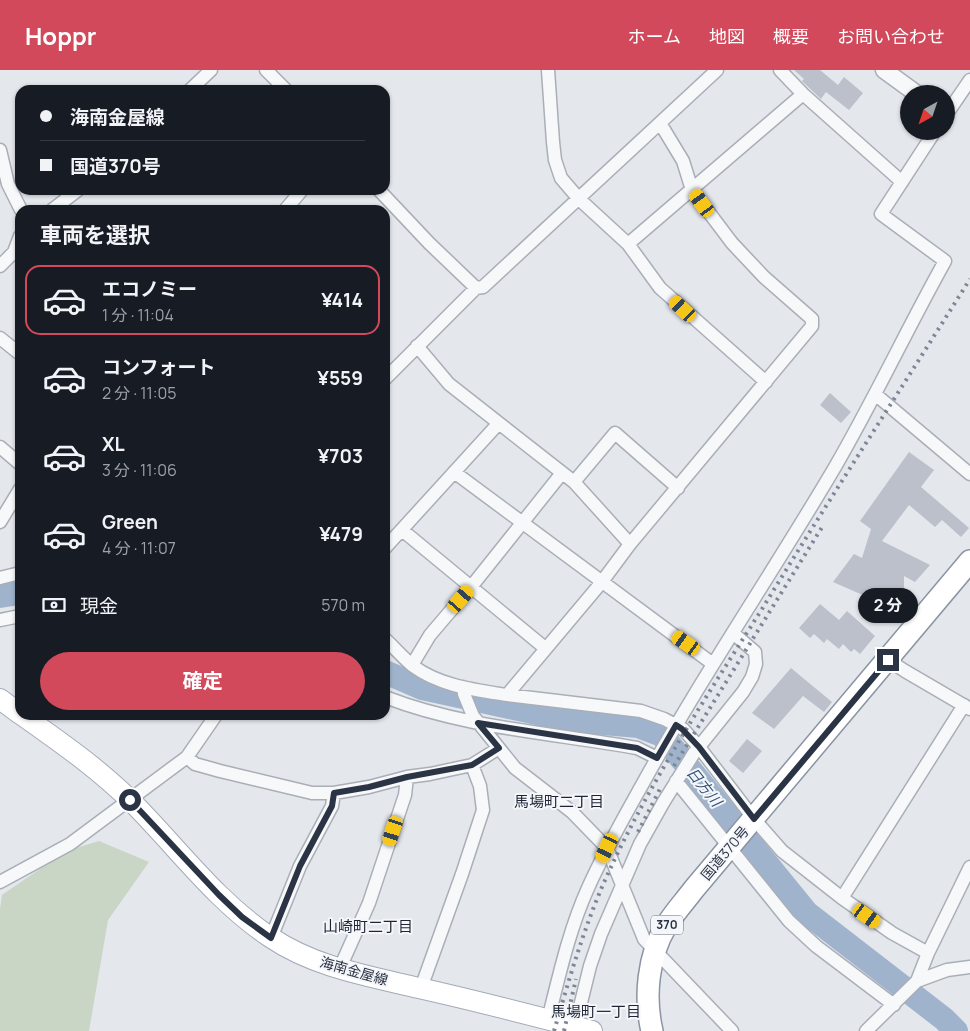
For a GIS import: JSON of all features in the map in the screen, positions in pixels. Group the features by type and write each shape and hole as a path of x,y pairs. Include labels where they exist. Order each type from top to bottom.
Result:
{"highway":[{"name":"国道370号","path":"651,1031 648,998 651,967 655,952 666,927 694,889 970,560"}],"main road":[{"name":"海南金屋線","path":"0,699 15,710"},
{"name":"海南金屋線","path":"29,720 85,761 130,800 242,917 271,938 301,955 339,970 421,988 580,1030"}],"street":[{"path":"195,85 211,70"},
{"path":"266,70 281,85"},
{"path":"548,70 555,160 561,178 579,199 628,244 660,288 766,382"},
{"path":"390,374 476,288 483,287 717,70"},
{"path":"780,70 803,94 902,182"},
{"path":"884,70 905,85"},
{"path":"955,101 970,80"},
{"path":"628,244 803,94"},
{"path":"507,695 812,326 812,319 764,277 732,243 692,190 684,161 660,124"},
{"path":"548,1020 560,968 584,897 607,848 674,728 835,467 945,262 881,214 929,140"},
{"path":"0,150 8,184 18,205"},
{"path":"58,205 72,195"},
{"path":"289,205 298,195"},
{"path":"384,195 429,243 476,288"},
{"path":"0,266 15,249"},
{"path":"0,338 15,350"},
{"path":"417,346 449,384 574,482 630,544"},
{"path":"875,394 970,474"},
{"path":"390,543 498,424"},
{"path":"574,482 615,433 678,488"},
{"path":"0,447 15,460"},
{"path":"454,472 523,522 601,583 713,664"},
{"path":"412,665 430,634 471,587 562,473"},
{"path":"0,522 15,497"},
{"path":"402,530 546,648"},
{"path":"0,578 15,574"},
{"path":"0,620 15,617"},
{"path":"580,1030 590,966 640,844 678,777 696,750 752,677 756,664 755,652 733,633"},
{"path":"390,643 412,665 434,679 463,691 642,711 674,728 682,729 751,821 782,851 842,898 892,933 928,953"},
{"path":"842,898 967,707 888,660"},
{"path":"463,691 475,720 516,768 572,812 607,848 644,939 732,1031"},
{"path":"390,699 414,708 637,748 658,755"},
{"path":"0,882 70,844 187,757 213,720"},
{"path":"187,757 195,764 244,777 312,793 334,793 472,765 499,748"},
{"path":"421,988 483,810 480,786 472,765"},
{"path":"339,970 369,903 404,795 407,777"},
{"path":"678,777 732,844 788,921 816,946 894,1005"},
{"path":"271,938 300,866 332,806 334,793"},
{"path":"866,1031 917,981 928,953 970,867"},
{"path":"917,981 947,970 970,967"}],"green space":[{"path":"99,841 149,862 108,920 89,1031 0,1031 0,909 2,895 66,851"}],"building":[{"path":"794,70 820,70 838,85 844,77 863,93 849,110 826,92 821,99 802,81 804,79"},
{"path":"830,393 851,412 841,423 820,405"},
{"path":"909,452 934,470 921,487 969,528 961,537 942,520 935,527 909,505 882,541 930,565 915,582 904,576 904,597 895,608 833,582 854,554 862,558 871,529 860,521"},
{"path":"820,604 839,620 847,611 875,636 860,654 854,649 851,652 843,644 839,649 827,639 824,643 814,634 810,638 799,628"},
{"path":"791,668 832,702 824,712 803,696 774,729 752,713"},
{"path":"747,739 762,751 743,773 729,761"}],"waterway":[{"name":"日方川","path":"0,596 15,594"},
{"name":"日方川","path":"390,674 422,688 569,720 638,726 662,735 807,913 944,1019 956,1031"}],"railway":[{"path":"554,1031 576,959 602,887 656,780 970,279"},
{"path":"674,766 824,524"},
{"path":"638,832 661,787"},
{"path":"564,1031 576,979"}],"district":[{"name":"馬場町二丁目","path":"559,802"},
{"name":"山崎町二丁目","path":"368,927"},
{"name":"馬場町一丁目","path":"596,1012"}],"route":[{"path":"130,800 219,895 242,917 271,938 300,866 332,806 334,793 472,765 499,748 478,723 637,748 657,758 676,725 699,747 754,819 888,660"}]}
